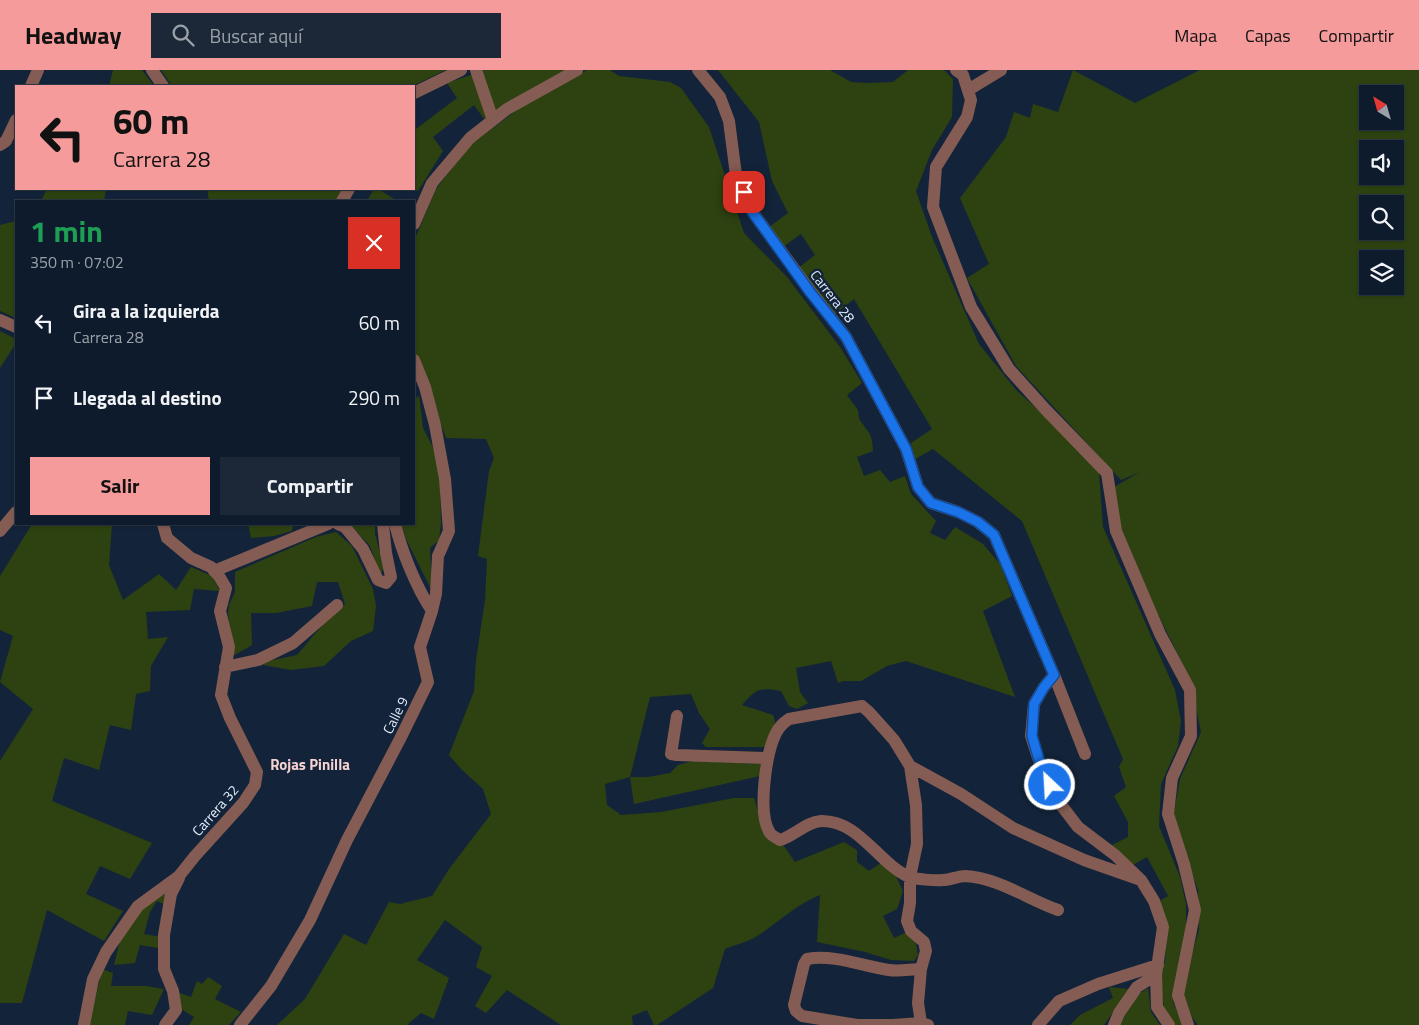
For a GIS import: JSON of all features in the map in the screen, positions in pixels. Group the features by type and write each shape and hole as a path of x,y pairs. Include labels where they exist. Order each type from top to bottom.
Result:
{"street":[{"path":"31,85 38,70"},
{"path":"152,70 162,85"},
{"path":"415,93 461,70"},
{"path":"476,70 493,120"},
{"path":"415,222 432,183 470,138 507,110 577,70"},
{"name":"Carrera 28","path":"698,70 720,97 729,121 736,175 751,210 810,292 846,337 906,449 918,487 931,503 958,512 978,522 994,535 1054,675 1084,754"},
{"path":"956,70 963,75 971,100 967,117 936,167 933,207 972,307 1009,369 1107,472 1116,531 1160,634 1190,690 1191,736 1172,778 1168,814 1184,864 1195,910 1178,995 1188,1025"},
{"path":"968,90 1001,70"},
{"path":"0,145 6,140 15,122"},
{"path":"0,320 15,327"},
{"name":"Calle 9","path":"240,1025 271,986 310,920 347,840 428,682 420,647 436,594 438,556 448,531 445,479 435,425 425,387 415,362"},
{"path":"0,531 15,513"},
{"path":"163,525 167,538 190,558 211,567 214,571 325,525"},
{"path":"294,537 299,525"},
{"path":"342,525 363,549 378,580 386,583 391,577 383,525"},
{"path":"395,525 399,542 421,595 432,611"},
{"name":"Carrera 32","path":"84,1025 93,979 106,952 138,906 179,876 194,856 244,803 255,785 257,772 221,696 229,647 220,612 226,588 214,571"},
{"path":"225,667 258,660 293,643 337,605"},
{"path":"1054,675 1034,704 1032,736 1042,770 1058,800 1078,826 1115,855 1141,880 1154,901 1163,927 1157,970 1157,1007 1169,1025"},
{"path":"921,969 892,970 851,961 814,957 807,959 804,964 794,1005 796,1011 802,1016 857,1025 925,1024 918,1003 921,969 926,951 924,942 912,931 907,921 910,903 910,877 916,844 916,805 910,766 894,740 862,706 789,719 781,724 767,758 764,787 765,818 771,834 780,840 788,838 810,824 820,821 832,823 851,830 889,863 910,877 943,880 966,876 1010,887 1038,903 1058,910"},
{"path":"677,716 671,754 767,758"},
{"path":"910,766 961,794 1013,828 1084,860 1141,880"},
{"path":"165,1025 176,1010 173,991 164,969 164,935 171,894 179,876"},
{"path":"1038,1025 1059,1001 1098,984 1157,970"},
{"path":"1114,1025 1119,1013 1137,987 1157,970"}],"green space":[{"path":"113,70 142,70 153,85 109,85"},
{"path":"161,70 446,70 414,85 171,85"},
{"path":"481,70 571,70 496,111"},
{"path":"587,70 610,70 619,76 670,82 681,88 709,127 744,233 787,277 840,347 862,383 847,395 858,410 859,419 870,434 872,441 873,451 857,457 864,476 880,470 890,482 905,476 911,494 936,521 930,533 945,540 955,527 983,544 1000,564 1012,596 983,611 1015,697 906,661 887,666 861,681 843,681 838,683 831,661 796,668 800,692 808,703 797,709 789,706 781,691 768,689 755,692 742,705 773,715 775,721 771,747 706,747 702,743 710,729 699,713 691,694 650,697 630,777 605,784 607,805 621,815 661,812 734,798 754,798 765,834 784,846 795,862 844,842 857,850 857,862 869,871 884,861 891,866 903,891 897,909 883,916 894,938 909,931 915,939 918,955 914,961 891,960 865,952 817,942 820,895 794,909 754,938 725,949 713,988 657,1025 654,1025 647,1010 632,1016 633,1025 561,1025 507,990 486,1013 475,1006 492,976 476,967 482,947 445,920 417,960 449,978 434,1019 421,1013 407,1025 277,1025 305,999 344,934 366,945 389,902 400,904 432,896 449,869 491,814 483,789 449,755 474,691 476,660 485,600 487,559 478,556 489,471 494,458 486,439 446,438 415,352 415,239 436,189 469,146 525,104"},
{"path":"718,70 830,70 851,82 867,83 893,82 908,70 944,70 953,79 952,117 932,150 916,191 932,237 979,344 1017,391 1050,420 1099,472 1103,527 1175,690 1181,721 1178,746 1161,784 1159,826 1180,877 1186,904 1186,933 1173,1002 1183,1025 1174,1025 1164,1007 1159,980 1165,961 1168,927 1159,901 1168,896 1147,857 1133,865 1112,845 1128,837 1128,822 1114,796 1126,787 1119,767 1123,759 1022,521 933,449 915,459 911,443 932,429 854,299 834,315 797,269 815,255 801,234 780,249 765,230 788,213 772,181 759,122"},
{"path":"1073,70 1135,103 1200,70 1419,70 1419,1025 1198,1025 1192,1017 1182,991 1199,929 1198,890 1175,826 1174,812 1180,779 1201,732 1190,679 1153,604 1120,525 1114,487 1140,472 1121,480 1016,366 967,278 989,264 960,198 1006,137 1014,112 1030,118 1033,104 1058,112"},
{"path":"474,74 487,117 484,119 474,105 433,137 443,151 418,191 415,190 415,128 416,129 457,98 447,83"},
{"path":"46,190 106,190 104,200 42,200"},
{"path":"207,190 344,190 338,200 209,200"},
{"path":"373,190 380,190 394,199 393,200 368,200"},
{"path":"15,221 15,318 0,311 0,225"},
{"path":"0,331 15,338 15,345 0,368"},
{"path":"419,396 423,428 435,451 440,484 441,523 439,540 430,548 432,591 406,539 401,525 415,525 415,398"},
{"path":"31,525 112,525 109,565 123,600 159,574 176,590 191,567 212,576 220,591 194,589 190,610 146,612 148,639 168,637 151,666 150,691 136,694 131,730 110,725 99,770 64,758 52,801 152,843 130,879 100,866 86,894 123,911 104,941 47,910 22,1003 0,1003 0,761 33,709 0,682 13,636 0,630 0,576"},
{"path":"248,525 293,525 292,531 274,536 251,538"},
{"path":"351,525 375,525 375,534 384,568 380,575 370,546"},
{"path":"336,532 352,546 373,589 376,606 373,631 351,641 324,666 291,670 263,665 268,661 297,655 330,616 345,604 338,582 317,582 312,606 276,613 251,613 252,645 233,656 228,614 229,605 235,592 235,572 316,537"},
{"path":"693,761 761,764 760,776 634,804 630,777 648,777 670,773 678,765"},
{"path":"174,883 166,905 157,901 150,912 144,934 161,937 158,948 140,945 135,963 114,965 121,937 149,900"},
{"path":"102,969 113,973 111,986 146,986 164,989 152,1015 128,1011 125,1025 89,1025"},
{"path":"208,977 222,986 215,999 241,1012 229,1025 189,1025 194,1017 178,1007 177,992 191,997 197,981 202,984"},
{"path":"1109,987 1129,989 1104,1025 1070,1025 1080,1015 1113,998"},
{"path":"1148,988 1151,1012 1160,1025 1119,1025 1134,997"}],"district":[{"name":"Rojas Pinilla","path":"310,764"}],"route":[{"path":"744,192 751,210 810,292 846,337 906,449 918,487 931,503 958,512 978,522 994,535 1054,675 1034,704 1032,736 1042,770 1050,785"}]}
